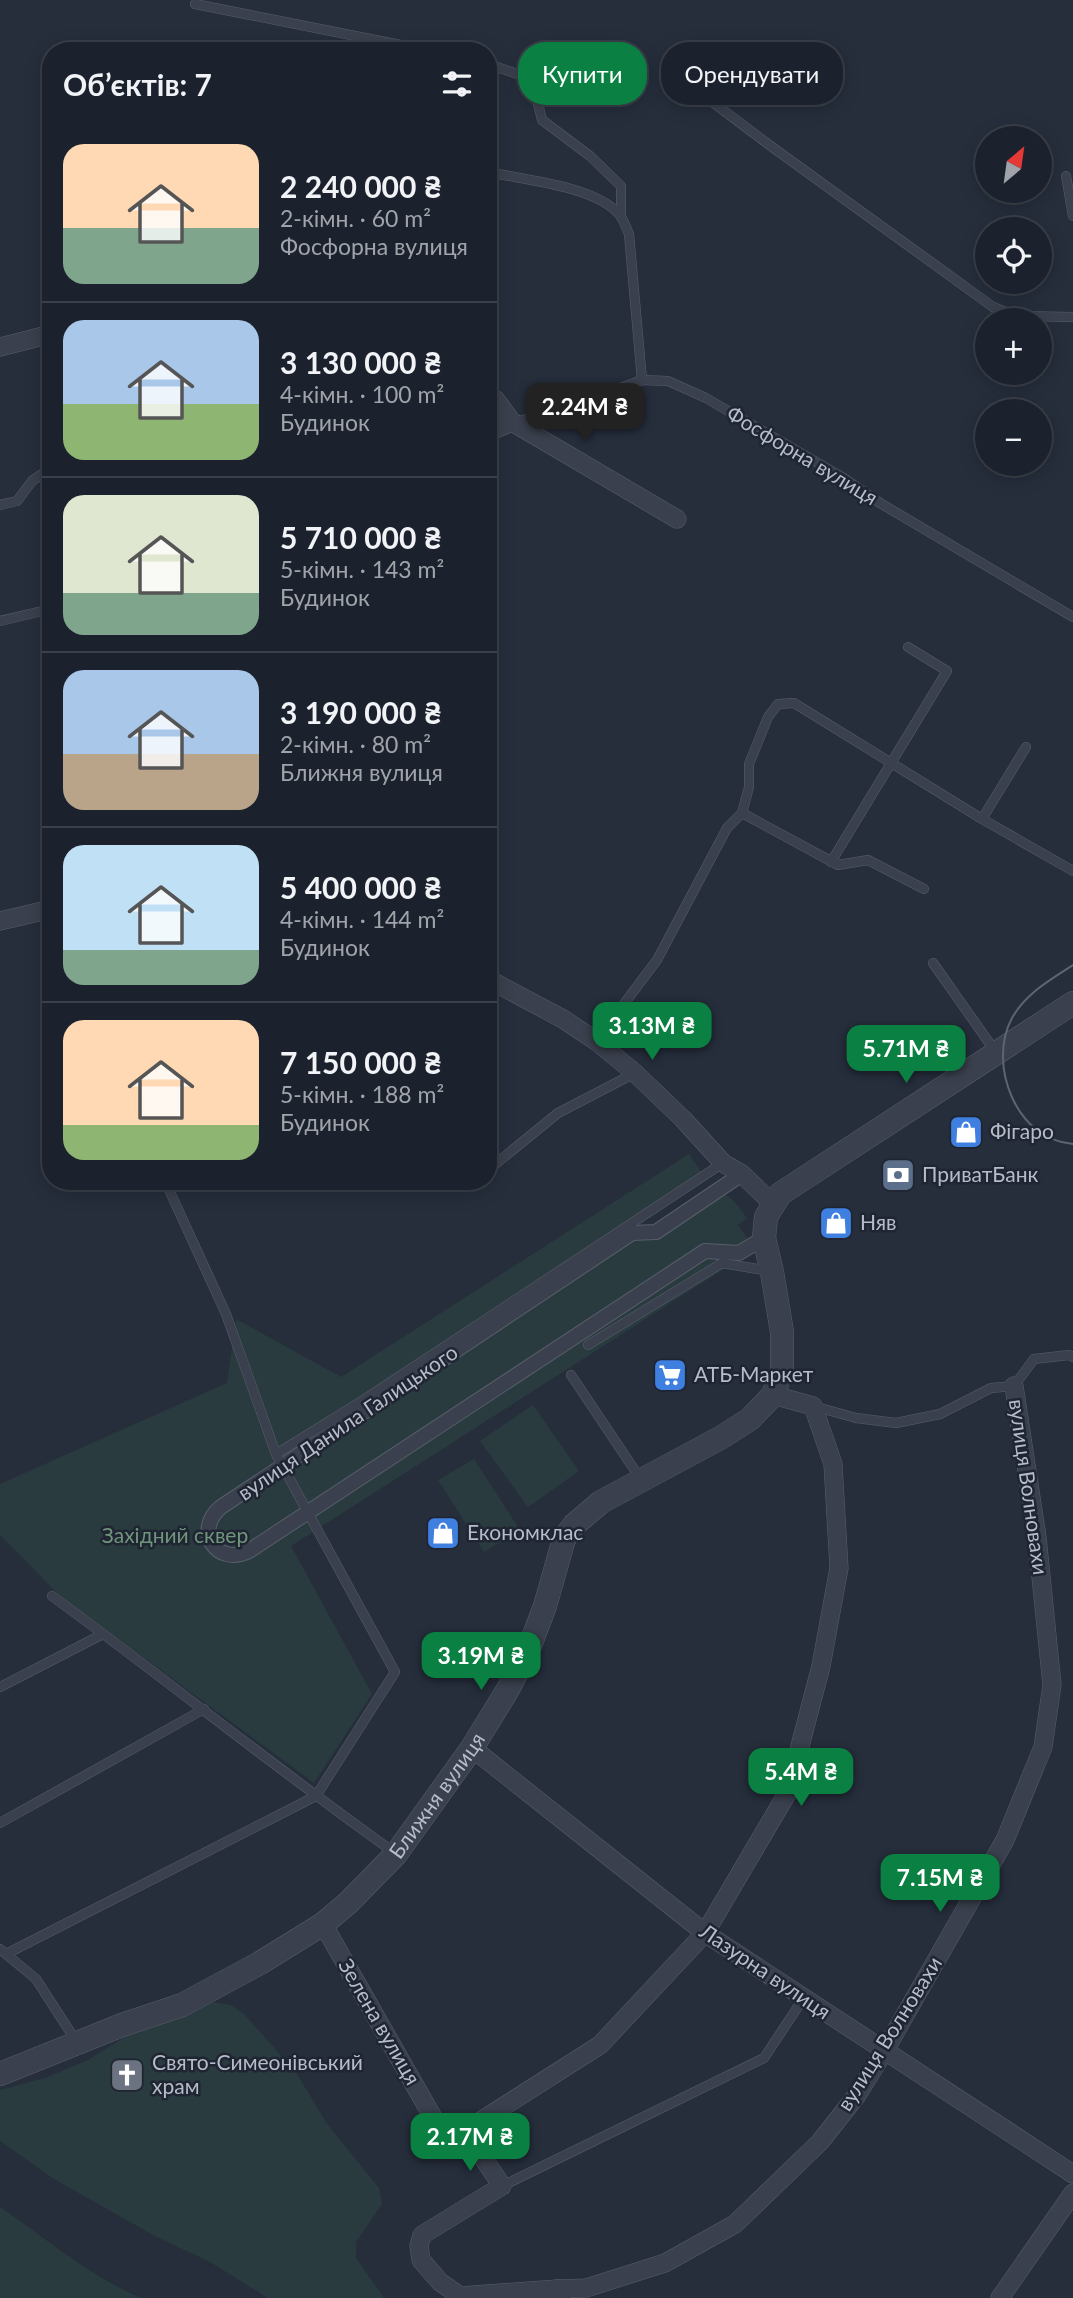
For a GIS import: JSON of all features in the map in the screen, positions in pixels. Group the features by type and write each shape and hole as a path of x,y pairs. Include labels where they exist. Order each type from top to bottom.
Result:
{"street":[{"path":"0,347 42,336"},
{"path":"497,401 512,422 677,519"},
{"name":"Фосфорна вулиця","path":"497,428 512,422"},
{"path":"0,921 42,911"},
{"path":"497,984 563,1019 596,1041 635,1073 683,1119 723,1163 742,1174 773,1204 780,1194 1073,1003"},
{"name":"вулиця Данила Галицького","path":"742,1174 656,1232 632,1233 214,1513 208,1528 211,1543 224,1554 241,1555 705,1251 739,1253 764,1238"},
{"name":"Ближня вулиця","path":"0,2074 122,2025 182,2005 260,1964 323,1924 348,1903 396,1854 472,1748 507,1691 527,1651 545,1605 564,1539 574,1525 601,1502 750,1419 773,1395 782,1370 782,1332 764,1238 766,1217 773,1204"},
{"name":"вулиця Волновахи","path":"559,2293 586,2288 665,2263 735,2224 820,2143 857,2095 885,2050 1005,1840 1043,1747 1052,1685 1037,1537 1014,1386"},
{"path":"559,2293 460,2295 440,2282 421,2260 419,2246 422,2235 502,2186 465,2131 600,2045 705,1933 788,1792 821,1666 839,1568 833,1464 813,1406 773,1395"},
{"name":"Лазурна вулиця","path":"472,1748 705,1933 1073,2174"},
{"name":"Зелена вулиця","path":"323,1924 435,2121 465,2131"},
{"path":"1000,2298 1073,2193"}],"lane":[{"path":"195,4 386,42"},
{"path":"497,67 532,79 542,120 590,156 621,187 621,216"},
{"path":"716,105 993,307 1016,316 1073,317"},
{"path":"497,174 586,193 608,204 621,216 629,234 642,380"},
{"path":"1066,176 1073,216"},
{"name":"Фосфорна вулиця","path":"512,422 561,410 642,380 668,381 706,398 842,477 880,503 1073,617"},
{"path":"0,505 17,501 32,481 42,474"},
{"path":"0,621 42,611"},
{"path":"831,862 947,671 908,647"},
{"path":"596,1041 657,960 727,828 743,813 749,787 749,764 768,718 778,704 794,703 982,819 1073,871"},
{"path":"982,819 1026,747"},
{"path":"743,813 838,865 868,860 924,889"},
{"path":"933,963 996,1053"},
{"path":"497,1163 558,1113 635,1073"},
{"path":"276,1454 374,1393 723,1163"},
{"path":"77,2044 36,1979 3,1951 316,1796 395,1672 276,1454 226,1314 169,1190"},
{"path":"588,1345 722,1264 772,1272"},
{"path":"813,1406 856,1418 896,1423 940,1414 990,1388 1014,1386 1034,1359 1069,1355 1073,1357"},
{"path":"571,1375 642,1481"},
{"path":"52,1596 396,1854"},
{"path":"0,1687 103,1634"},
{"path":"0,1823 204,1709"},
{"path":"502,2186 764,2058 803,1999"}],"green space":[{"name":"Західний сквер","path":"689,1154 704,1176 628,1225 656,1232 721,1193 733,1200 747,1218 738,1225 755,1249 291,1546 372,1694 314,1783 60,1596 0,1535 0,1484 227,1383 236,1319 341,1377"},
{"path":"533,1405 579,1471 528,1507 480,1441"},
{"path":"474,1459 520,1530 484,1552 438,1480"},
{"path":"214,2002 230,2005 243,2013 295,2071 328,2125 379,2188 382,2204 356,2242 356,2258 384,2298 268,2298 210,2262 155,2236 54,2179 0,2141 0,2090 45,2078 88,2060 136,2030"},
{"path":"0,2207 86,2268 141,2298 0,2298"}],"tram line":[{"path":"1073,965 1024,1001 1012,1018 1005,1036 1003,1057 1005,1077 1022,1115 1036,1129 1053,1139 1073,1144"}],"place":[{"name":"Фігаро","path":"966,1132"},
{"name":"ПриватБанк","path":"898,1175"},
{"name":"Няв","path":"836,1223"},
{"name":"АТБ-Маркет","path":"670,1375"},
{"name":"Економклас","path":"443,1533"},
{"name":"Свято-Симеонівський храм","path":"127,2075"}]}
